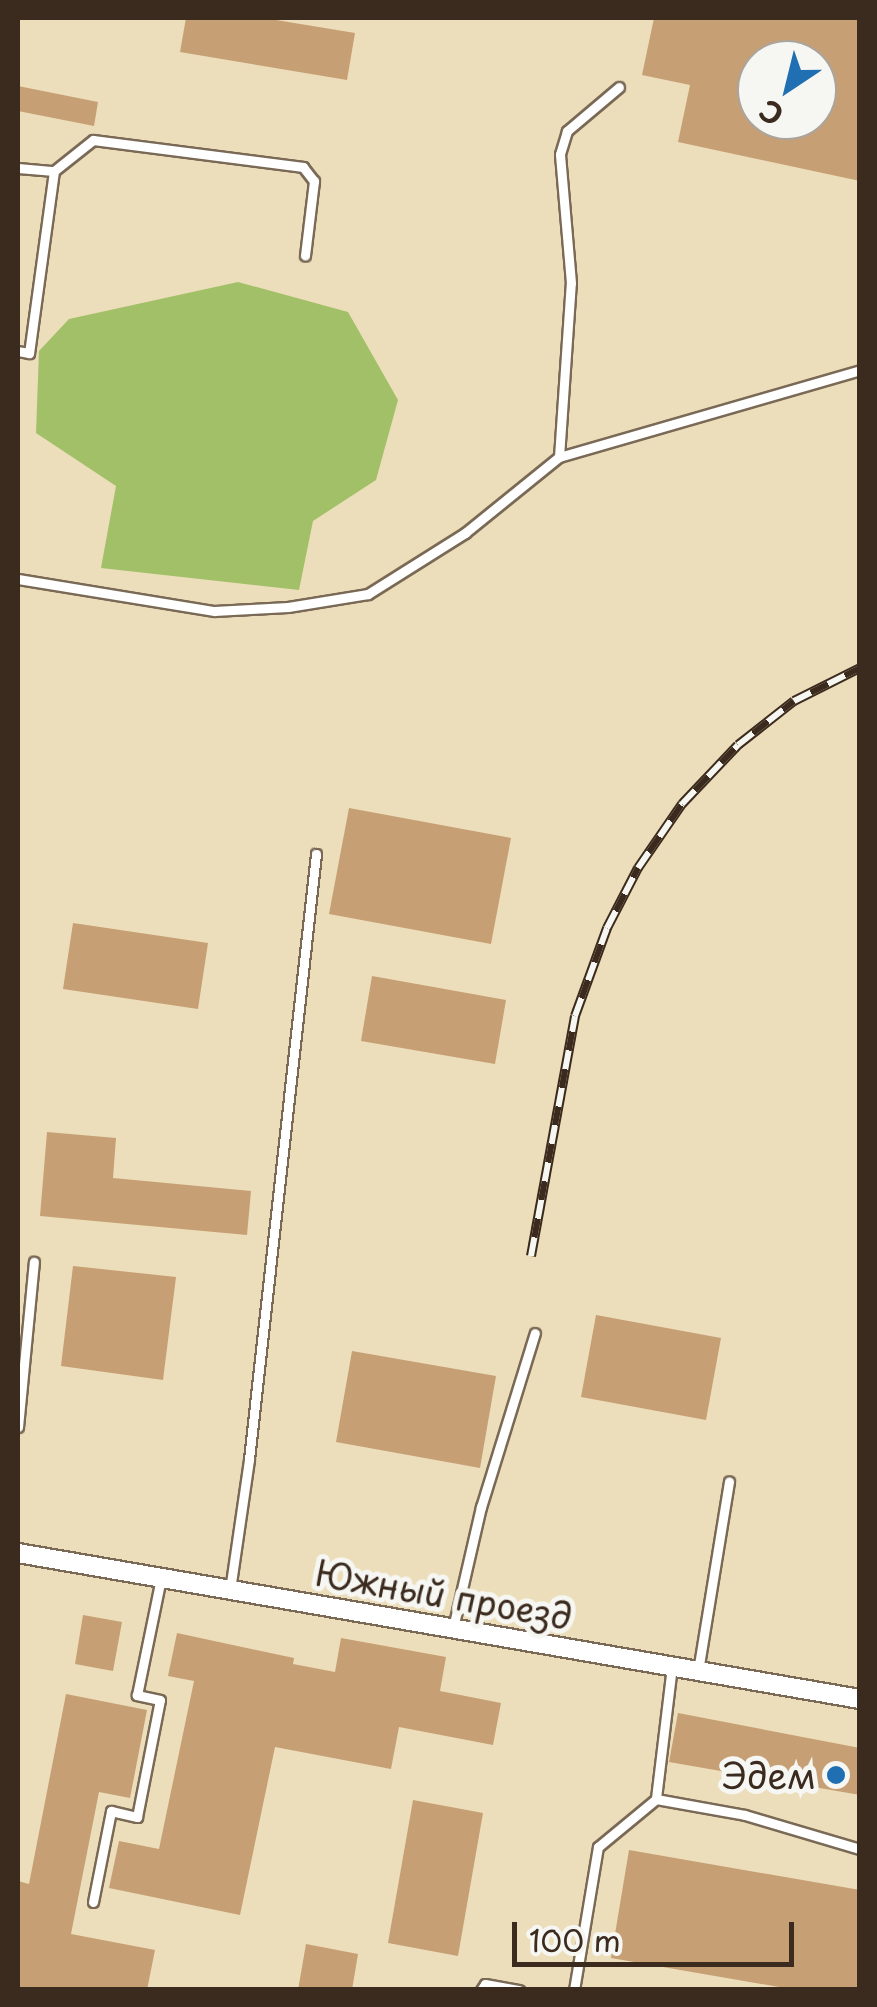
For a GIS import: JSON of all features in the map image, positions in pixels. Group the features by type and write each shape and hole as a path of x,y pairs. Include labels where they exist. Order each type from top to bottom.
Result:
{"street":[{"name":"Южный проезд","path":"18,1552 860,1699"}],"lane":[{"path":"559,457 571,283 560,154 567,131 619,87"},
{"path":"18,352 29,353 54,172 93,140 303,167 314,181 305,255"},
{"path":"18,168 54,172"},
{"path":"18,579 214,611 288,607 368,594 464,533 559,457 860,370"},
{"path":"230,1590 249,1460 316,854"},
{"path":"18,1427 34,1262"},
{"path":"453,1628 481,1507 535,1333"},
{"path":"698,1671 729,1482"},
{"path":"93,1902 111,1812 137,1817 160,1700 137,1694 162,1578"},
{"path":"574,1990 598,1847 656,1799 672,1666"},
{"path":"656,1799 745,1815 860,1849"},
{"path":"480,1990 485,1984 519,1990"}],"green space":[{"path":"238,282 348,312 398,400 376,480 313,521 299,590 101,568 116,486 36,433 39,351 69,319"}],"building":[{"path":"186,18 264,18 355,33 347,80 180,52"},
{"path":"654,18 860,18 860,181 678,142 690,85 642,75"},
{"path":"18,86 98,102 94,126 18,111"},
{"path":"349,808 511,838 491,944 329,914"},
{"path":"73,923 208,943 198,1009 63,989"},
{"path":"372,976 506,1000 495,1064 361,1041"},
{"path":"47,1132 116,1138 113,1178 251,1191 247,1235 40,1216"},
{"path":"73,1266 176,1277 163,1380 61,1366"},
{"path":"596,1315 721,1338 706,1420 581,1397"},
{"path":"352,1351 496,1376 480,1468 336,1442"},
{"path":"83,1615 122,1622 113,1671 75,1664"},
{"path":"177,1633 294,1658 293,1664 335,1672 341,1638 446,1657 440,1691 501,1703 493,1745 399,1727 391,1769 275,1747 240,1915 109,1888 119,1841 159,1849 194,1681 168,1676"},
{"path":"66,1694 147,1710 130,1798 99,1792 71,1934 155,1950 147,1990 18,1990 18,1881 29,1884"},
{"path":"678,1713 860,1748 860,1795 669,1762"},
{"path":"413,1800 483,1813 458,1956 388,1943"},
{"path":"629,1850 860,1890 860,1990 796,1990 611,1958"},
{"path":"306,1944 358,1954 352,1990 298,1990"}],"railway":[{"path":"531,1256 575,1016 607,928 638,868 682,804 738,745 794,701 860,668"}],"place":[{"name":"Эдем","path":"836,1775"}]}
